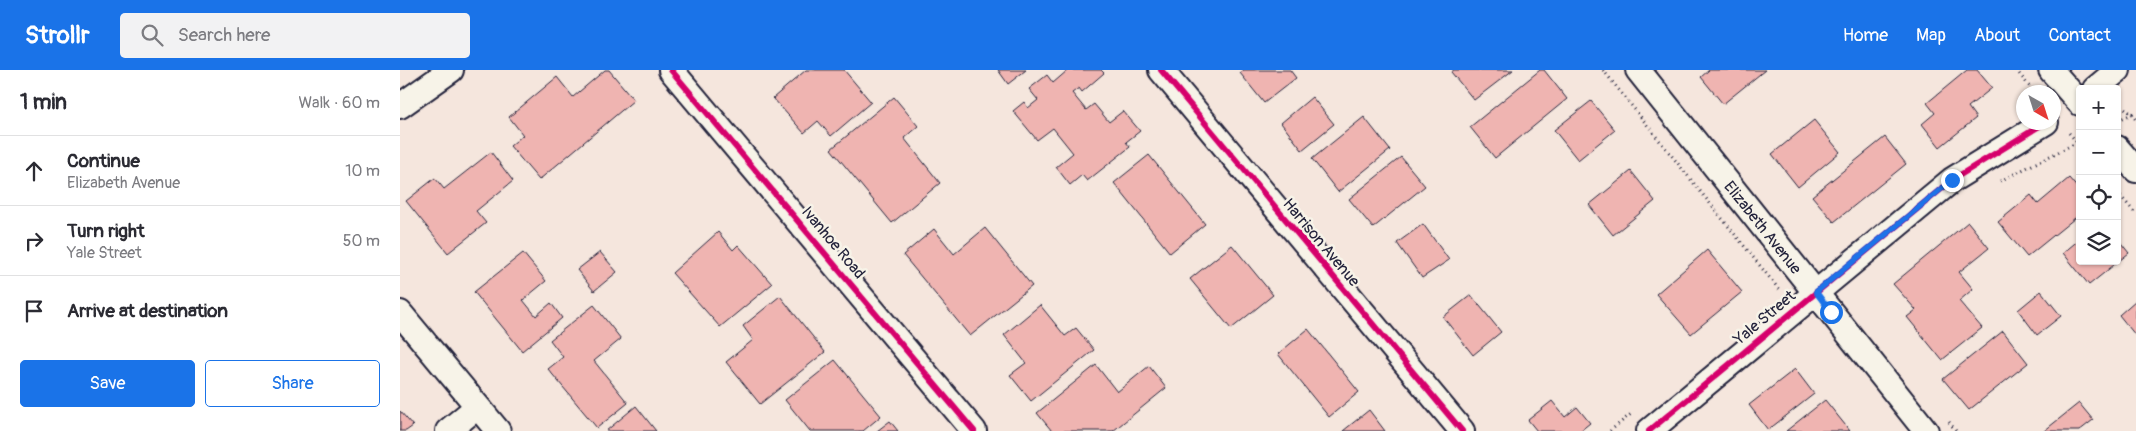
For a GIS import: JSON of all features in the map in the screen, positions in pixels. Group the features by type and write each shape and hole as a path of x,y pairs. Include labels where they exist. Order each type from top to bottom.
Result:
{"street":[{"path":"400,106 451,70"},
{"name":"Ivanhoe Road","path":"672,70 974,431"},
{"name":"Harrison Avenue","path":"1161,70 1462,431"},
{"name":"Elizabeth Avenue","path":"1638,70 1926,431"},
{"path":"2052,70 2076,92"},
{"path":"2100,85 2118,70"},
{"path":"2061,125 2076,107"},
{"name":"Yale Street","path":"1649,431 1952,180 2033,130"},
{"path":"2121,153 2136,170"},
{"path":"400,313 498,431"},
{"path":"448,431 477,407"}],"path":[{"path":"1603,70 1781,292"},
{"path":"2016,70 2028,85"},
{"path":"2121,105 2136,120"},
{"path":"2121,119 2136,112"},
{"path":"2061,125 2076,139"},
{"path":"1998,182 2076,142"},
{"path":"2121,197 2136,214"}],"building":[{"path":"605,70 609,70 634,100 539,180 510,146 523,135 509,117 557,77 573,97"},
{"path":"806,70 844,70 871,102 831,136 818,121 804,133 773,98"},
{"path":"998,70 1026,70 1008,84"},
{"path":"1068,70 1101,70 1104,73 1082,92 1079,88 1072,93 1086,110 1094,104 1109,122 1123,111 1140,131 1126,142 1130,147 1087,181 1082,175 1070,185 1056,167 1073,153 1053,128 1037,140 1013,111 1024,102 1028,108 1038,100 1029,89 1047,75 1053,83"},
{"path":"1244,70 1290,70 1296,78 1264,103 1240,73"},
{"path":"1454,70 1513,70 1474,100 1451,72"},
{"path":"1540,70 1544,70 1567,99 1495,158 1470,127"},
{"path":"1709,70 1765,70 1723,104 1701,77"},
{"path":"1967,70 1977,70 1992,88 1968,107 1976,118 1940,147 1922,124 1935,113 1927,103"},
{"path":"894,97 918,126 904,138 940,183 892,223 831,149"},
{"path":"1312,97 1334,124 1302,150 1281,123"},
{"path":"1591,101 1615,130 1578,160 1554,130"},
{"path":"1364,117 1390,150 1338,192 1312,159"},
{"path":"1814,120 1840,152 1798,187 1772,154"},
{"path":"1885,137 1906,164 1834,222 1812,196"},
{"path":"491,152 513,181 476,211 486,223 448,253 406,201 435,178 444,189"},
{"path":"1149,155 1205,224 1170,253 1114,183"},
{"path":"1401,157 1425,186 1373,228 1349,199"},
{"path":"1631,171 1655,201 1613,235 1589,205"},
{"path":"2069,178 2076,186 2076,217 2027,257 1998,222 2031,195 2038,204"},
{"path":"1968,222 1989,248 1959,272 1973,289 1959,301 1982,328 1942,360 1907,317 1916,310 1893,284"},
{"path":"1423,224 1449,260 1422,278 1397,243"},
{"path":"985,228 1032,286 970,336 903,255 934,229 954,254"},
{"path":"718,232 733,250 738,245 772,284 720,327 672,273"},
{"path":"2076,242 2076,265 2114,265 2089,285 2063,253"},
{"path":"2121,243 2129,253 2121,259"},
{"path":"1232,245 1273,295 1231,329 1190,279"},
{"path":"1707,250 1742,292 1691,334 1656,294"},
{"path":"600,252 617,272 594,291 577,270"},
{"path":"523,253 546,281 523,300 536,316 551,303 562,318 522,351 474,292"},
{"path":"2041,291 2061,316 2037,335 2018,310"},
{"path":"1471,295 1501,332 1473,355 1443,317"},
{"path":"780,296 825,352 760,404 726,362 753,340 743,326"},
{"path":"2136,300 2136,336 2119,315"},
{"path":"594,305 621,339 594,361 628,403 597,428 548,369 563,357 550,340"},
{"path":"1040,305 1065,336 1076,328 1094,350 1031,401 1010,375 1026,363 1004,335"},
{"path":"1308,329 1359,392 1329,417 1278,354"},
{"path":"2003,331 2028,363 1969,410 1943,379"},
{"path":"835,360 881,416 863,431 810,431 785,400"},
{"path":"1096,365 1117,392 1149,366 1166,388 1113,431 1052,431 1037,413"},
{"path":"1795,369 1814,394 1768,430 1749,405"},
{"path":"1825,400 1850,431 1786,431"},
{"path":"1552,401 1565,417 1577,407 1590,423 1580,431 1537,431 1528,420"},
{"path":"2079,403 2093,420 2079,431 2044,431"},
{"path":"636,406 656,431 606,431"},
{"path":"1369,410 1385,431 1343,431"},
{"path":"400,411 413,426 406,431 400,431"},
{"path":"890,421 898,431 877,431"}],"cycle path":[{"path":"671,70 974,431"},
{"path":"1161,70 1462,431"},
{"path":"1649,431 1952,180 2033,130"}],"route":[{"path":"1831,312 1816,292 1952,180"}]}
